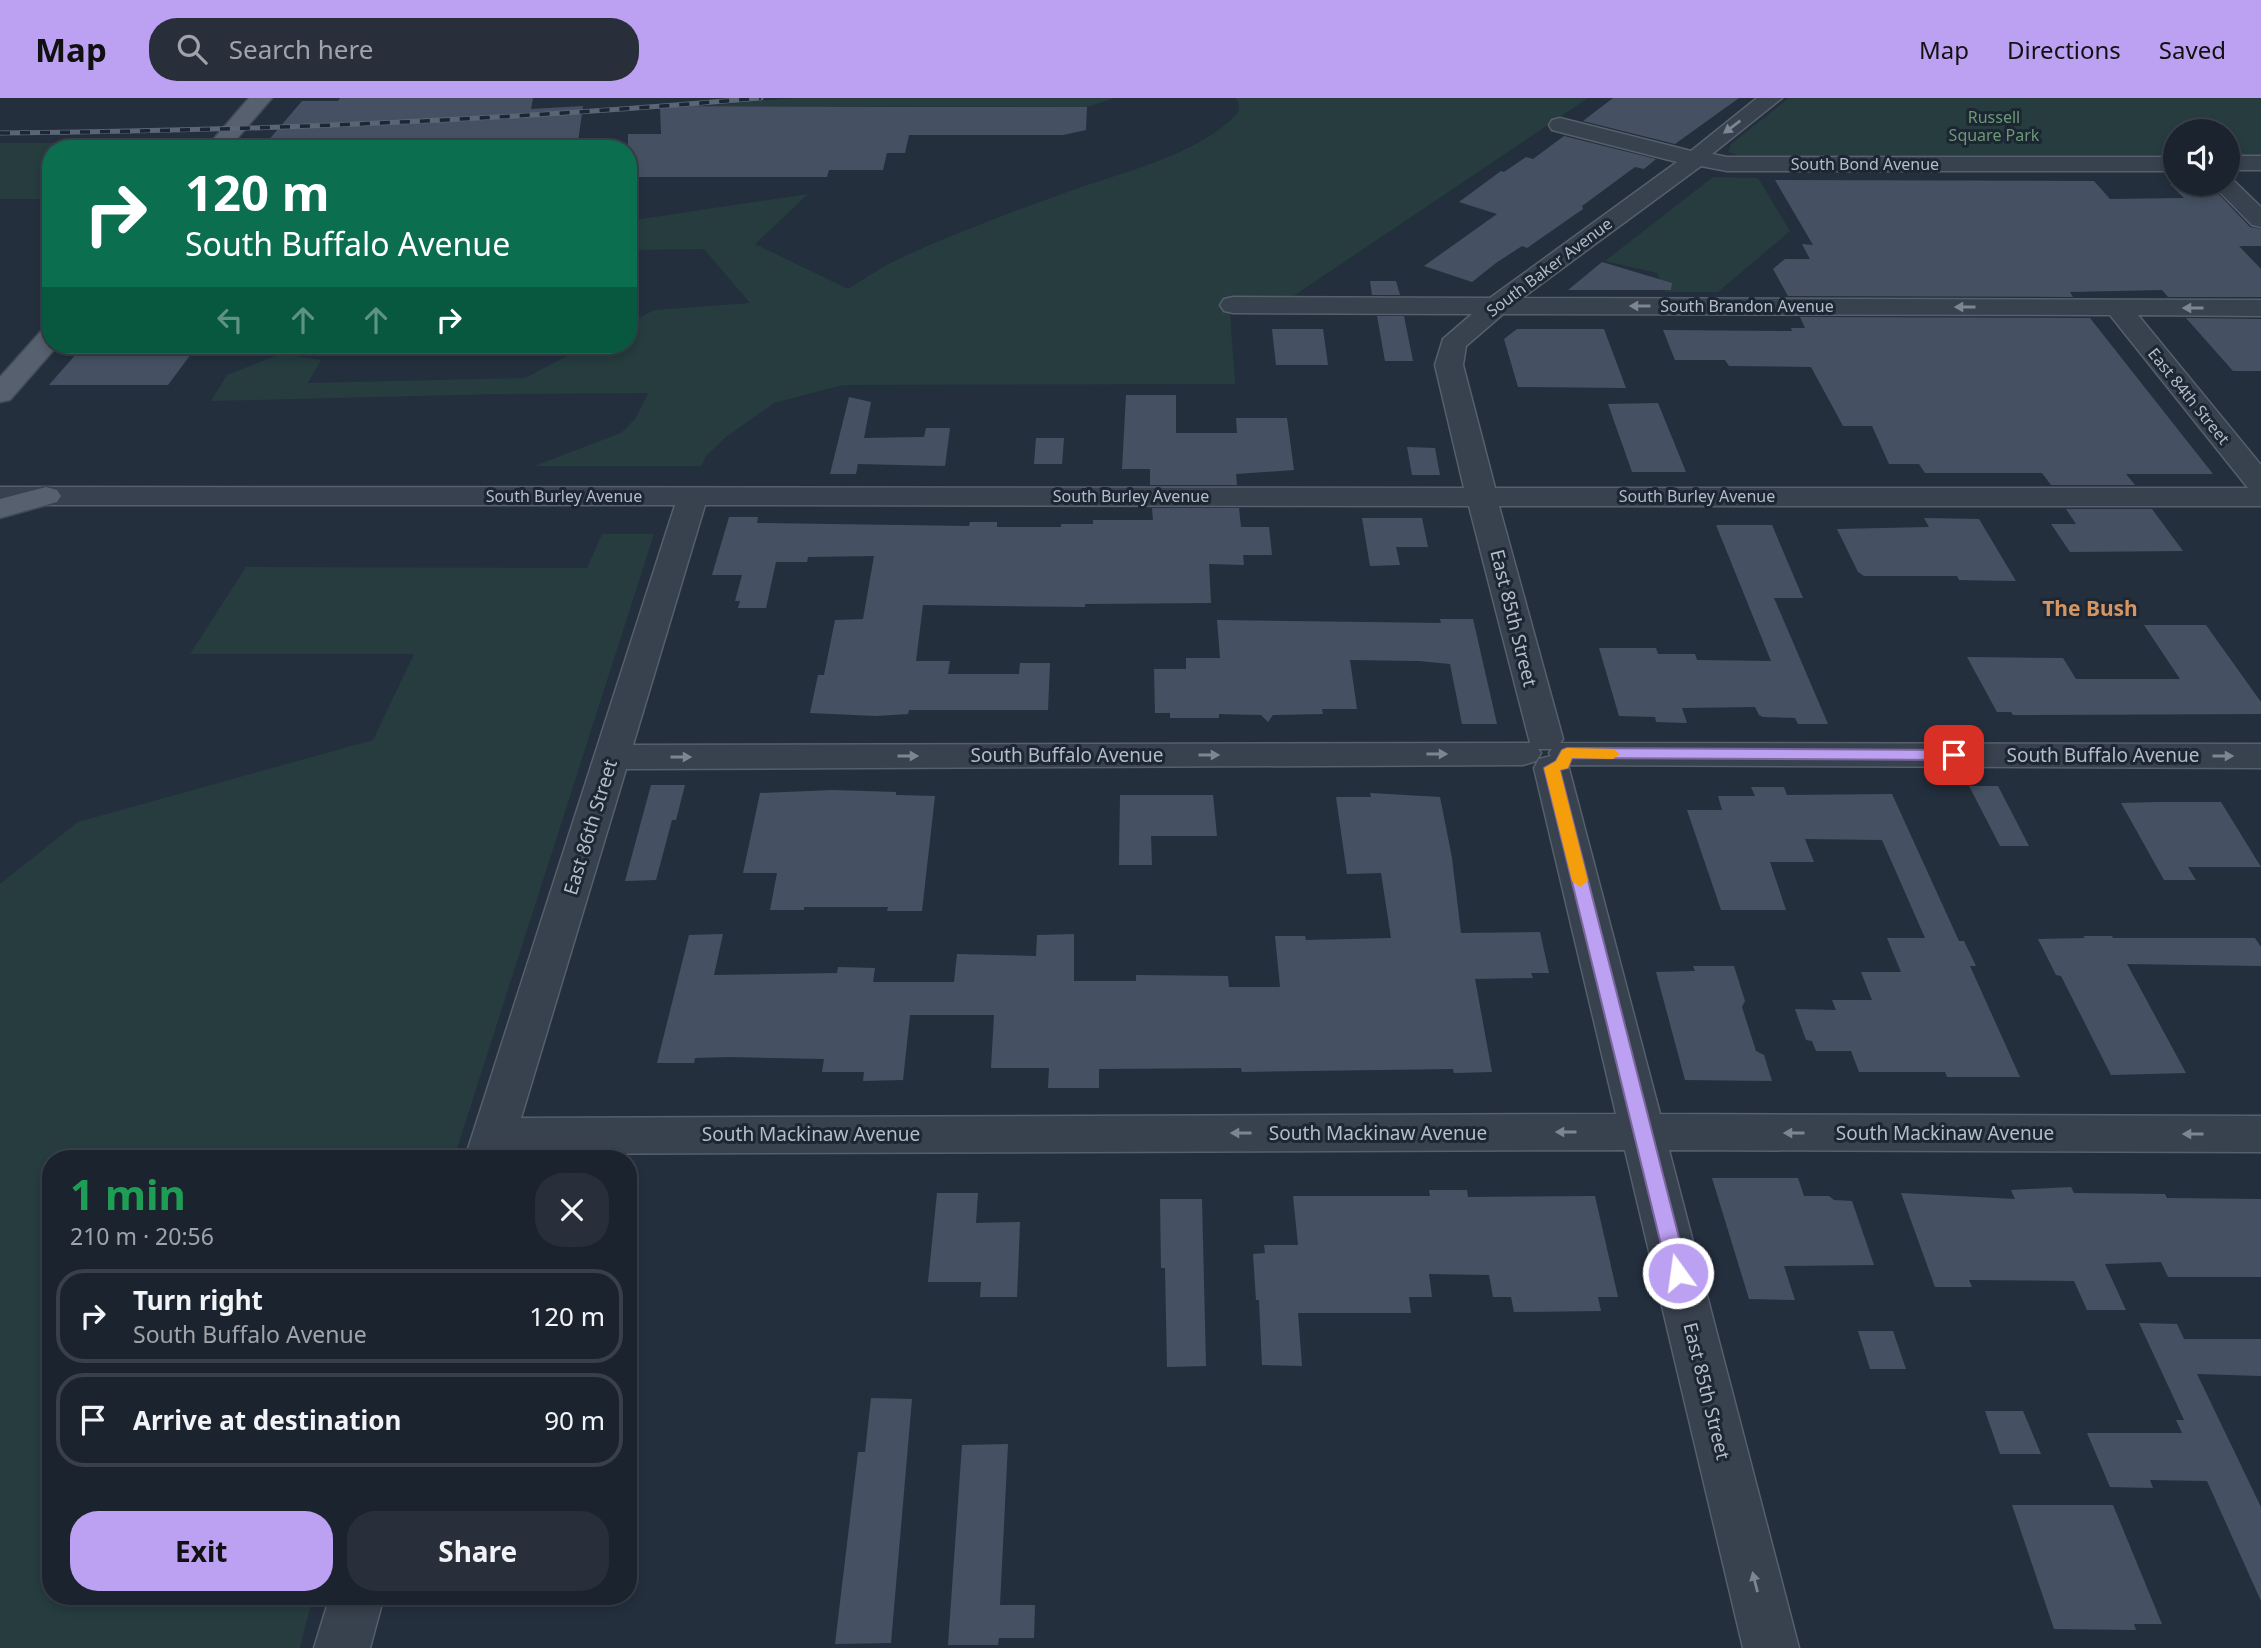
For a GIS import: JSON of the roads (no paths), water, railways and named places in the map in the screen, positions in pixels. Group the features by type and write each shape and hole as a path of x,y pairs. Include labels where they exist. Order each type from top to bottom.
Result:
{"main road":[{"path":"224,140 261,98"},
{"path":"0,394 42,346"},
{"path":"0,509 46,496"}],"street":[{"name":"South Baker Avenue","path":"1484,496 1449,365 1453,345 1458,338 1496,305 1696,159 1705,148 1771,98"},
{"name":"South Bond Avenue","path":"1560,125 1696,159 1727,164 2163,164"},
{"path":"2240,163 2261,163"},
{"path":"2236,196 2261,220"},
{"name":"South Brandon Avenue","path":"1233,305 2261,308"},
{"name":"East 84th Street","path":"2116,307 2261,484"},
{"name":"South Burley Avenue","path":"0,496 2261,497"},
{"name":"East 86th Street","path":"491,1147 693,496"},
{"name":"East 85th Street","path":"1484,496 1771,1648"},
{"name":"South Buffalo Avenue","path":"612,757 1546,753 2261,756"},
{"name":"South Mackinaw Avenue","path":"491,1147 1642,1132 2261,1134"},
{"path":"342,1648 354,1605"}],"railway":[{"path":"0,133 381,123 761,98"}],"district":[{"name":"The Bush","path":"2090,609"}],"park label":[{"name":"Russell Square Park","path":"1994,126"}]}
